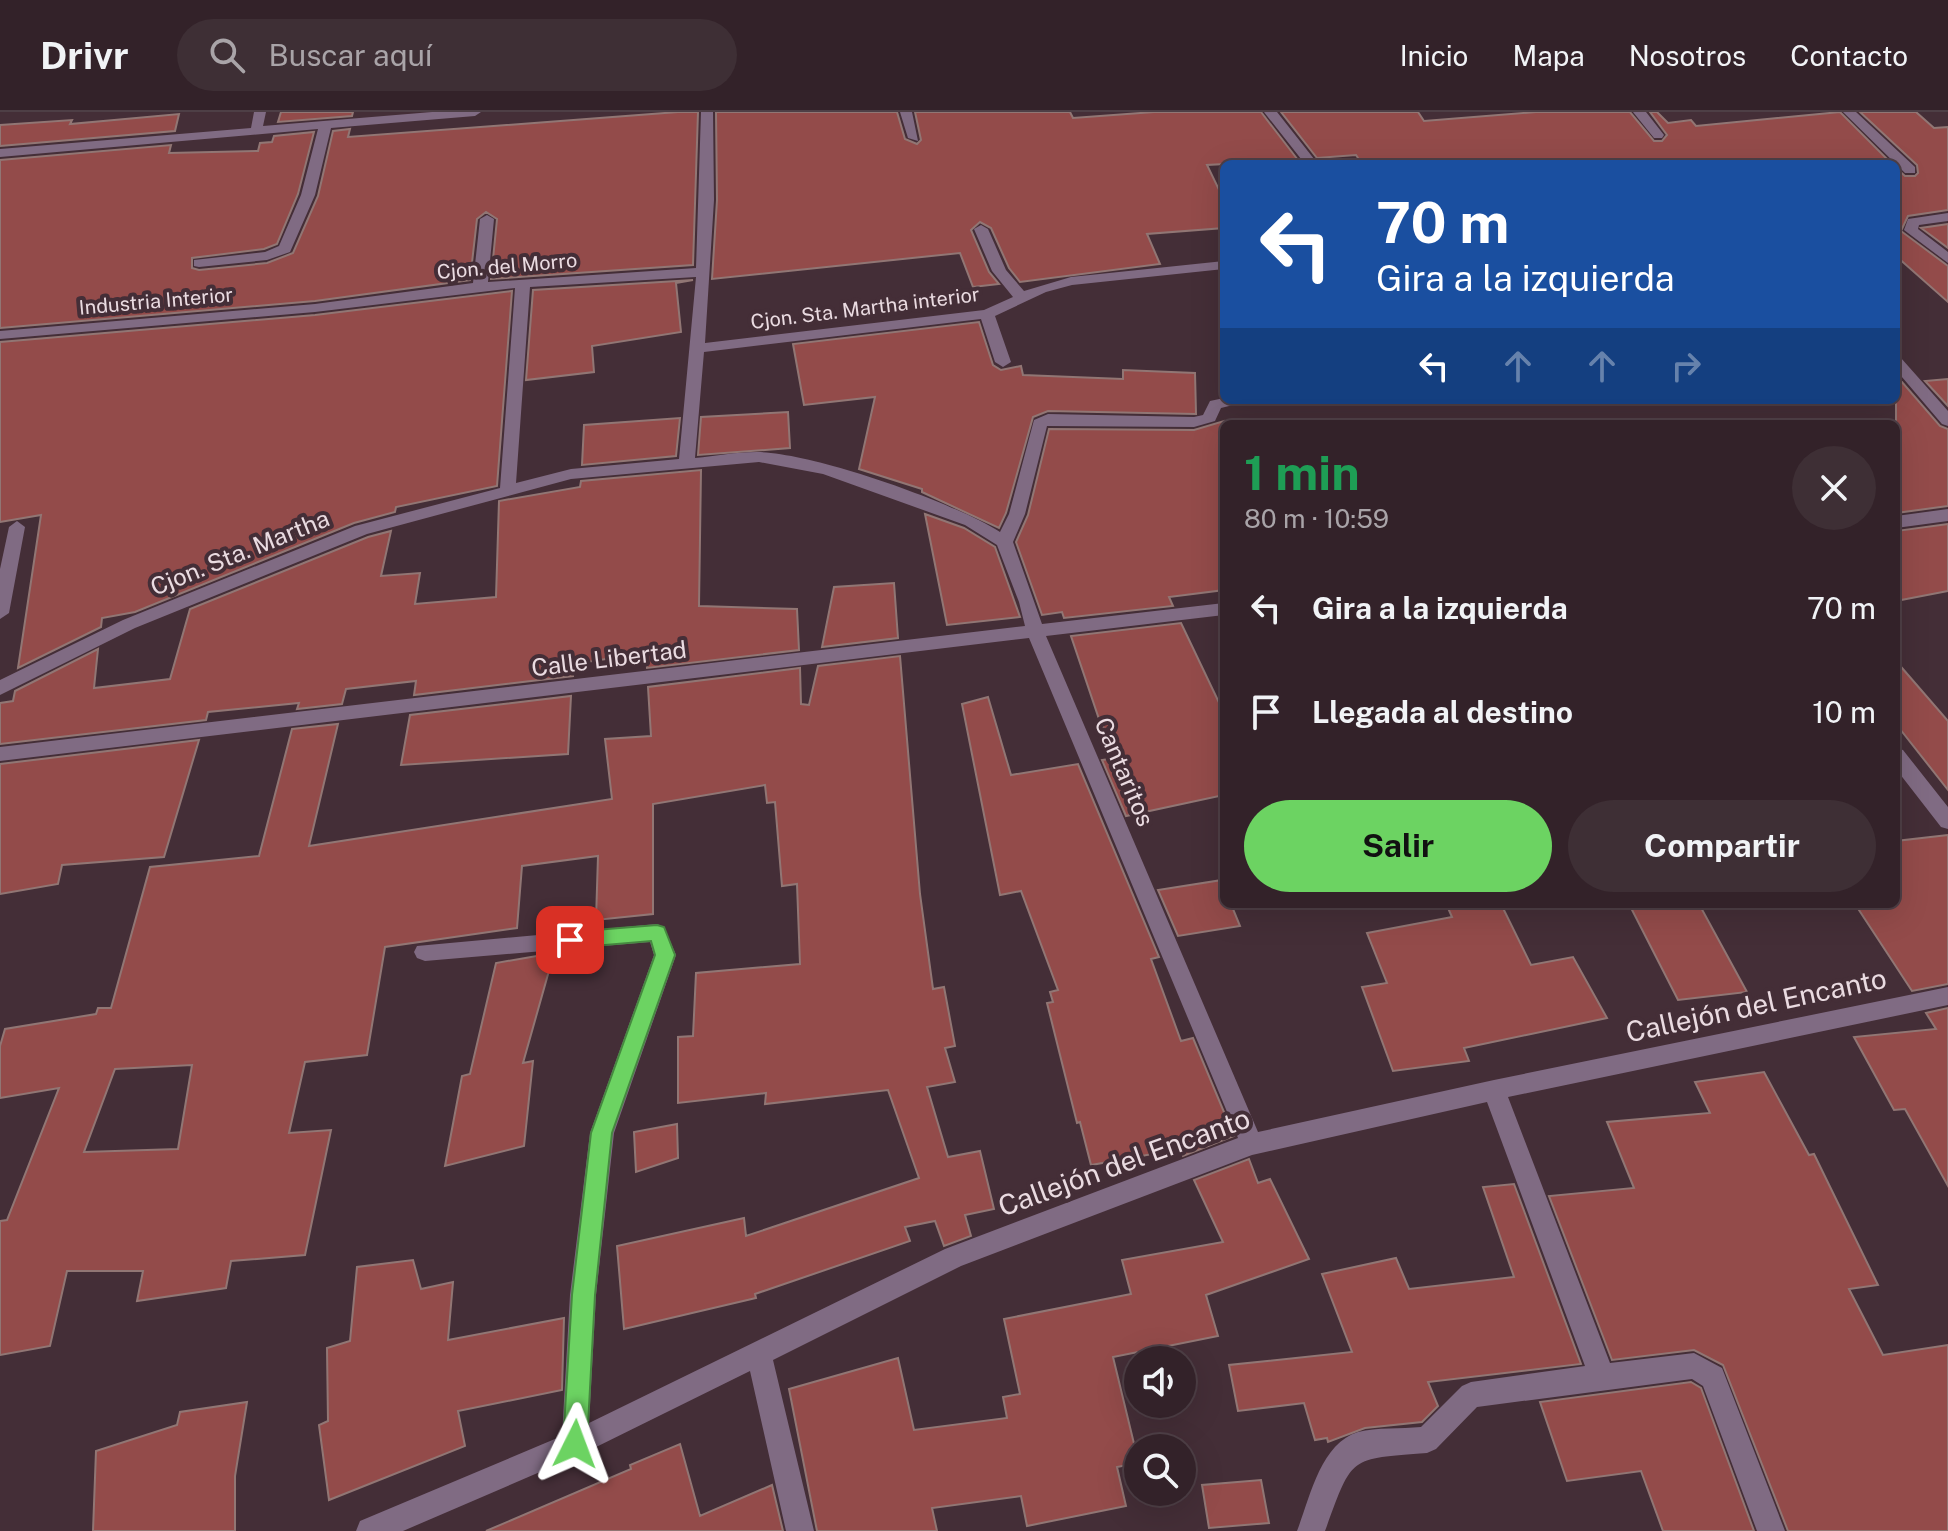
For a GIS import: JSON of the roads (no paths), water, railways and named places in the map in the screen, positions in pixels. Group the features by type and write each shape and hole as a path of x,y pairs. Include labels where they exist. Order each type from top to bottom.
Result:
{"street":[{"path":"256,132 260,112"},
{"path":"0,153 475,112"},
{"path":"687,461 709,168 707,112"},
{"path":"906,112 914,138"},
{"path":"1270,112 1309,160"},
{"path":"1639,112 1658,135"},
{"path":"1849,112 1899,160"},
{"path":"199,263 267,256 285,249 308,195 325,125"},
{"path":"1900,160 1910,170"},
{"path":"1948,217 1913,222 1911,230 1948,259"},
{"path":"480,287 487,219"},
{"path":"981,229 999,271 1021,297"},
{"name":"Cjon. Sta. Martha interior","path":"695,349 987,314 1021,297 1071,281 1220,265"},
{"name":"Cjon. del Morro","path":"315,308 523,283 703,272"},
{"path":"508,488 509,441 523,283"},
{"name":"Industria Interior","path":"0,335 315,308"},
{"path":"987,314 1003,362"},
{"path":"1900,366 1948,421"},
{"path":"1004,542 1017,514 1040,423 1048,419 1194,422 1209,418 1215,404 1220,403"},
{"name":"Cjon. Sta. Martha","path":"0,688 129,624 361,530 508,488 571,474 687,461 759,457 826,469 971,521 1004,542"},
{"path":"1900,521 1948,515"},
{"path":"0,613 17,527"},
{"name":"Cantaritos","path":"1004,542 1028,602 1036,634 1252,1144"},
{"name":"Calle Libertad","path":"0,754 1036,634 1220,610"},
{"path":"1900,760 1948,821"},
{"path":"425,952 657,933 665,955 602,1133 583,1295 575,1444"},
{"name":"Callejón del Encanto","path":"370,1531 575,1444 954,1257 1252,1144 1494,1090 1948,996"},
{"path":"1494,1090 1602,1377"},
{"path":"759,1355 800,1531"},
{"path":"1311,1531 1335,1467 1360,1445 1427,1440 1471,1395 1694,1366 1713,1377 1771,1531"}]}
